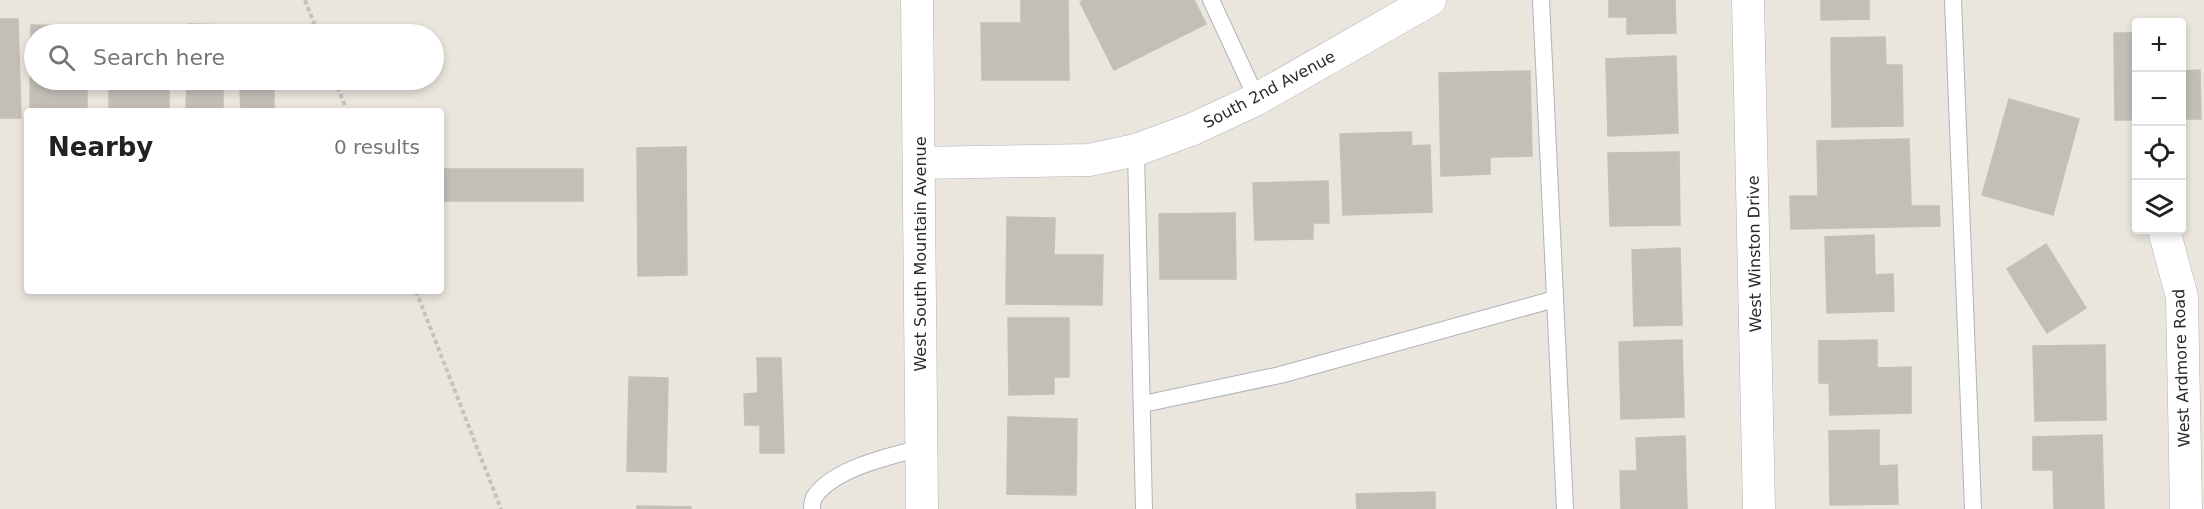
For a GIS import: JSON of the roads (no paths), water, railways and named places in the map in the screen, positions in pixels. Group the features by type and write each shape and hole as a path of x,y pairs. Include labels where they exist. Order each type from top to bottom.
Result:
{"street":[{"name":"West South Mountain Avenue","path":"917,0 922,509"},
{"name":"South 2nd Avenue","path":"919,163 1089,160 1136,150 1193,129 1257,99 1389,10 1430,0"},
{"name":"West Winston Drive","path":"1748,0 1759,509"},
{"name":"West Ardmore Road","path":"2165,234 2182,297 2186,509"}],"lane":[{"path":"1211,0 1257,99"},
{"path":"1541,0 1565,509"},
{"path":"1953,0 1973,509"},
{"path":"1136,150 1144,509"},
{"path":"1143,404 1280,375 1555,299"},
{"path":"812,509 814,496 835,478 876,460 921,448"}]}
